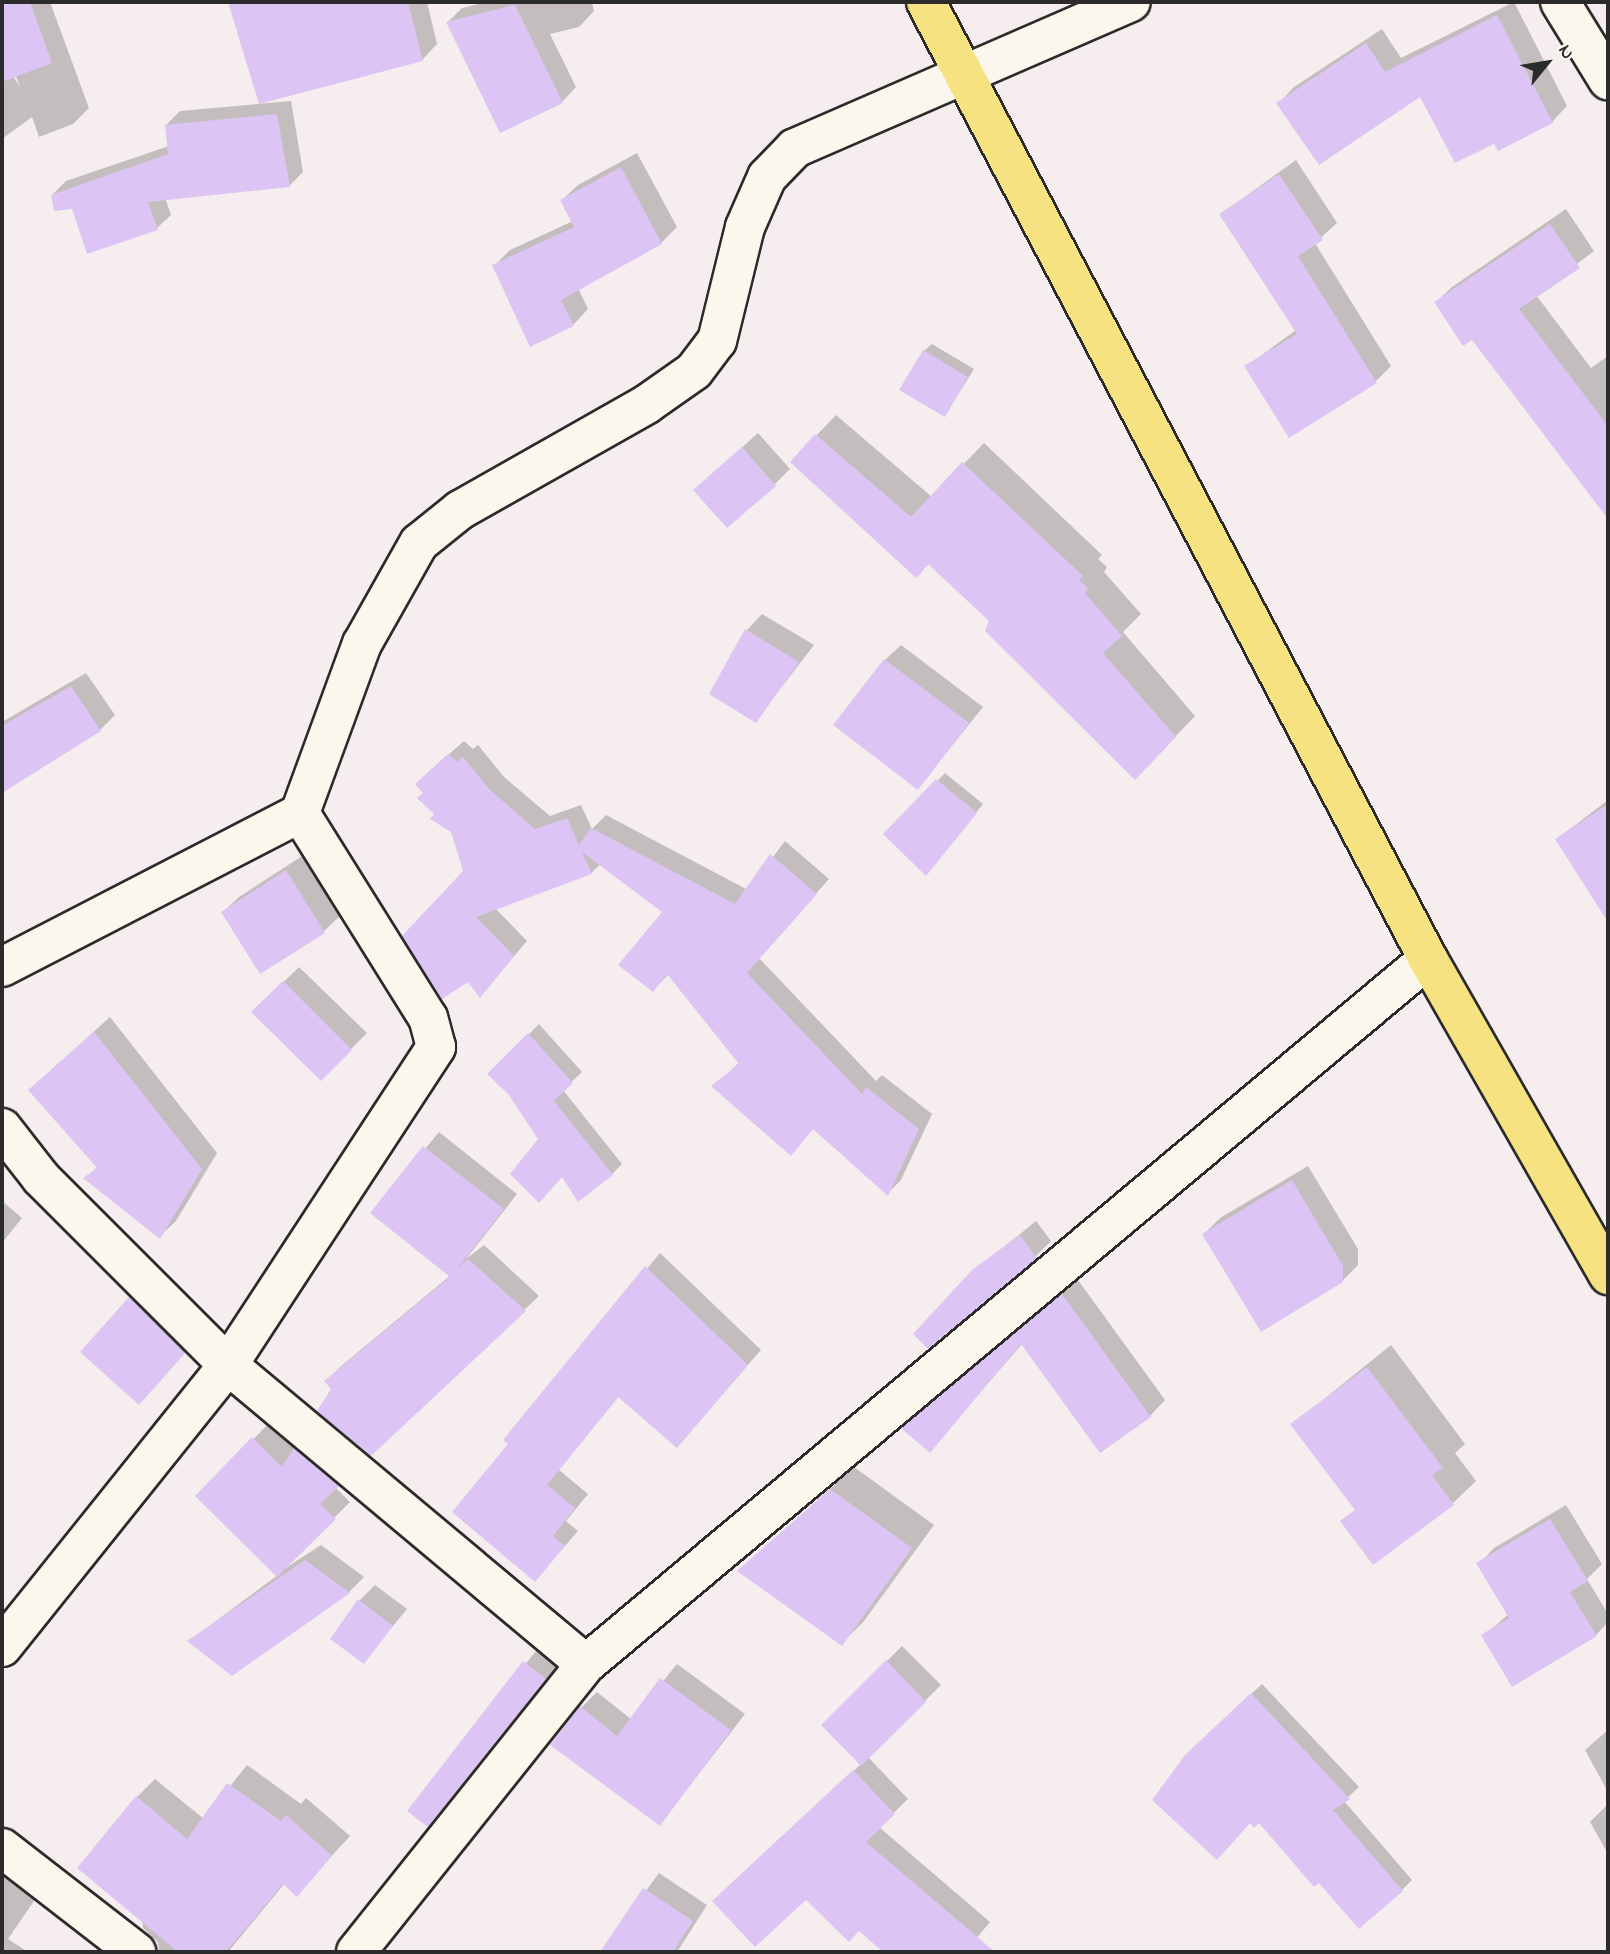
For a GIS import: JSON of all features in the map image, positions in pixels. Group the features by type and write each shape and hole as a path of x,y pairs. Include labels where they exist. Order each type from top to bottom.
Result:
{"highway":[{"path":"926,2 967,75 1428,959 1608,1275"}],"street":[{"path":"2,967 300,813 362,645 419,543 460,510 648,404 694,371 717,341 745,228 767,177 795,148 1131,2"},
{"path":"1560,2 1608,80"},
{"path":"2,1647 228,1365 436,1047 428,1018 300,813"},
{"path":"356,1952 586,1664 1428,959"},
{"path":"2,1128 41,1178 228,1365 586,1664"},
{"path":"2,1848 136,1952"}],"building":[{"path":"2,2 30,2 52,63 2,82"},
{"path":"228,2 408,2 423,61 259,104"},
{"path":"515,5 563,103 500,133 446,22"},
{"path":"1497,15 1553,123 1498,151 1494,144 1455,163 1420,97 1319,165 1276,103 1366,43 1385,72"},
{"path":"277,114 290,187 148,202 158,230 87,254 72,209 54,211 51,195 168,154 165,125"},
{"path":"621,167 662,244 561,300 574,326 530,347 492,265 574,227 560,200"},
{"path":"1279,174 1323,240 1298,256 1377,383 1289,438 1244,366 1297,334 1219,214"},
{"path":"1550,224 1580,268 1519,309 1608,426 1608,519 1472,340 1463,346 1434,302"},
{"path":"923,350 968,377 945,417 899,390"},
{"path":"815,434 911,517 962,462 1083,576 1079,580 1088,588 1085,593 1122,636 1103,653 1176,737 1135,780 985,631 989,621 928,564 917,578 914,576 790,462"},
{"path":"742,447 776,486 727,528 693,490"},
{"path":"745,629 799,662 756,723 709,694"},
{"path":"884,659 969,723 918,790 833,725"},
{"path":"71,686 101,731 2,793 2,726"},
{"path":"448,754 457,762 463,757 490,790 535,829 567,818 579,845 591,828 735,904 770,854 817,894 747,973 862,1094 866,1087 919,1129 888,1196 813,1129 791,1156 711,1086 739,1064 667,974 653,992 618,965 662,912 582,852 592,874 476,917 514,956 480,998 468,982 442,999 402,936 463,871 451,832 430,819 434,814 417,798 423,793 415,784"},
{"path":"936,779 977,813 926,876 883,834"},
{"path":"1608,804 1608,922 1555,839"},
{"path":"286,870 325,933 260,974 221,912"},
{"path":"283,981 352,1050 321,1081 251,1012"},
{"path":"94,1032 202,1169 160,1239 83,1178 97,1168 28,1090"},
{"path":"528,1033 573,1083 554,1101 613,1175 578,1202 562,1177 539,1203 510,1174 538,1139 509,1095 487,1074"},
{"path":"423,1146 504,1209 457,1269 468,1259 526,1311 371,1456 317,1411 331,1389 324,1381 450,1277 370,1213"},
{"path":"1292,1180 1343,1266 1343,1282 1261,1332 1202,1234"},
{"path":"1020,1235 1037,1258 928,1349 913,1334 973,1269"},
{"path":"645,1266 748,1365 677,1448 618,1397 547,1485 575,1508 553,1536 565,1546 535,1582 452,1512 508,1444 503,1440"},
{"path":"1062,1294 1151,1417 1100,1453 1021,1344 930,1453 901,1428"},
{"path":"129,1297 185,1353 139,1405 80,1352"},
{"path":"1367,1367 1443,1468 1432,1475 1454,1505 1373,1565 1340,1521 1355,1510 1290,1424"},
{"path":"252,1437 282,1467 294,1448 339,1486 320,1504 336,1519 277,1577 195,1496"},
{"path":"830,1489 912,1548 842,1646 737,1571"},
{"path":"1550,1519 1588,1581 1570,1592 1597,1636 1512,1687 1481,1635 1509,1618 1476,1563"},
{"path":"305,1560 350,1593 232,1676 187,1641"},
{"path":"358,1599 393,1626 364,1664 330,1639"},
{"path":"886,1660 926,1702 861,1766 821,1725"},
{"path":"523,1661 546,1679 428,1827 407,1811"},
{"path":"660,1678 731,1730 660,1826 550,1745 580,1706 617,1736"},
{"path":"1251,1693 1350,1799 1333,1810 1403,1891 1359,1929 1319,1883 1314,1887 1259,1823 1254,1828 1250,1823 1217,1860 1152,1800 1185,1755"},
{"path":"853,1770 895,1814 866,1842 995,1952 883,1952 859,1931 849,1942 806,1900 755,1947 712,1901"},
{"path":"227,1783 281,1821 286,1815 332,1856 297,1897 283,1884 226,1952 178,1952 77,1868 136,1796 187,1839"},
{"path":"643,1888 693,1921 673,1952 600,1952"}]}
